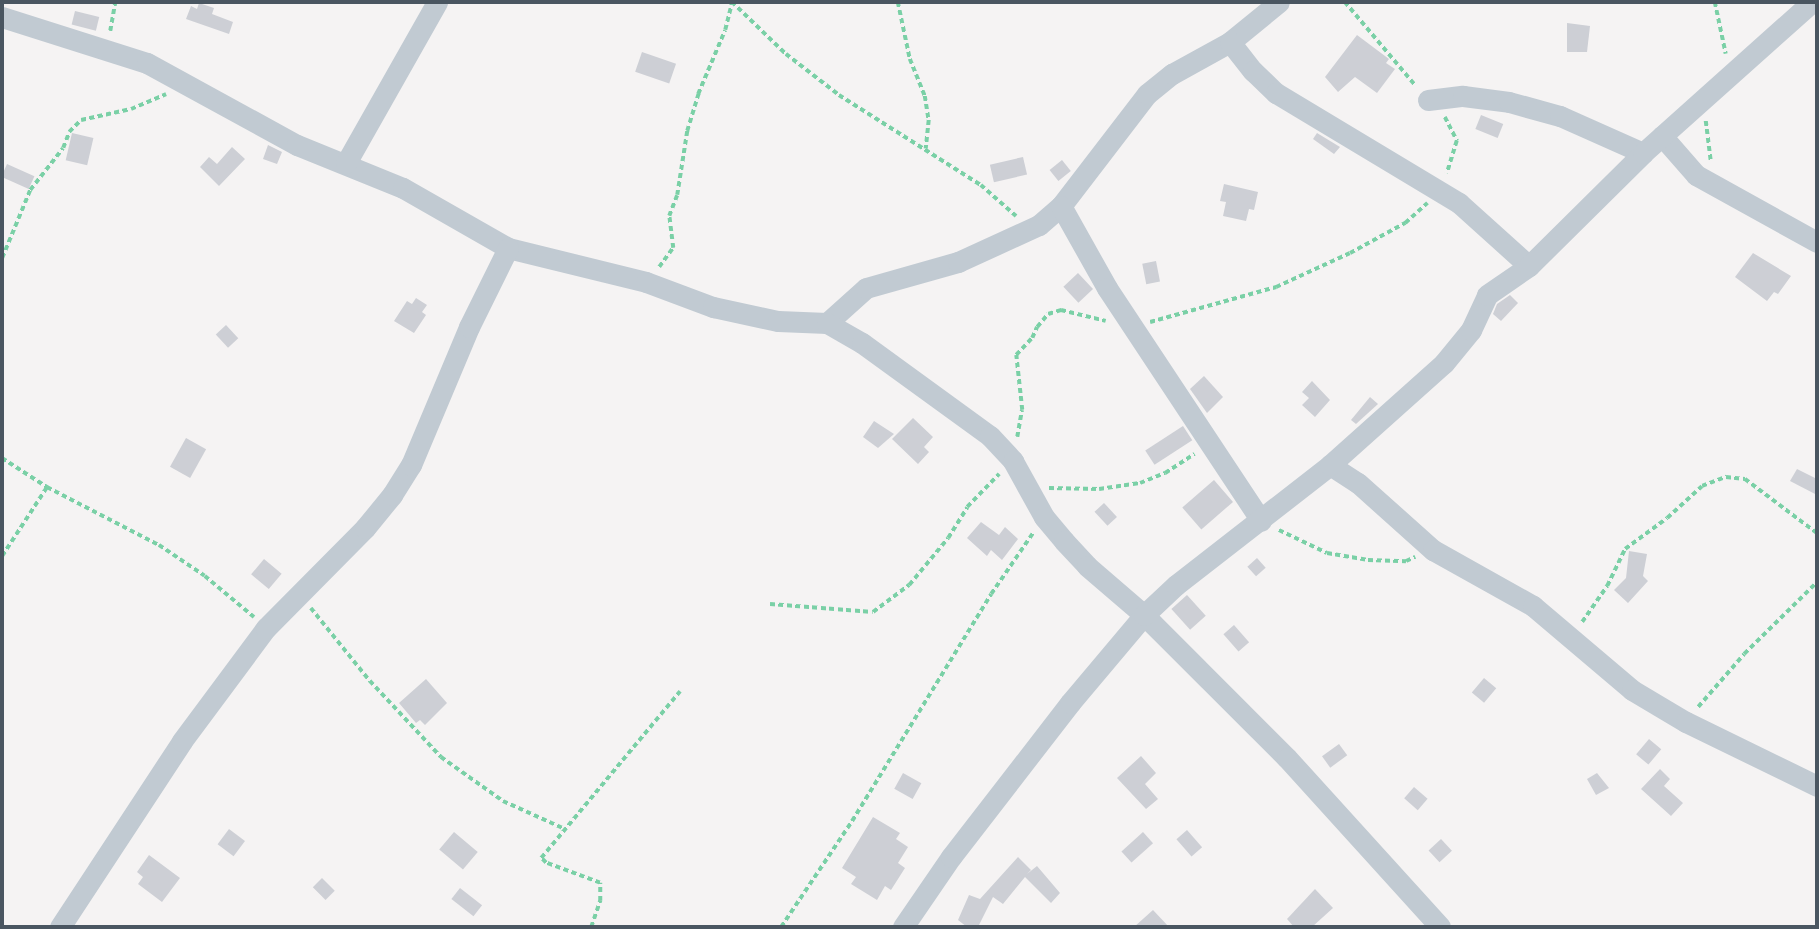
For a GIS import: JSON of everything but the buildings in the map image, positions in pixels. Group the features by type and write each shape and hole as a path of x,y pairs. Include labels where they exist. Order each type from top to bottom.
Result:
{"street":[{"path":"346,163 437,2"},
{"path":"827,323 866,288 958,262 1028,232 1061,206 1147,94 1172,74 1230,42 1279,2"},
{"path":"903,927 951,857 1120,641 1144,615 1176,586 1330,465 1444,363 1471,330 1488,295 1529,266 1643,153 1812,2"},
{"path":"2,17 147,63 297,145 403,188 508,248 646,282 713,307 778,321 827,323 862,343 970,418 1013,461 1044,517 1087,566 1144,615 1287,758 1440,927"},
{"path":"1230,42 1253,71 1276,93 1470,211 1529,266"},
{"path":"1428,100 1463,96 1509,102 1560,116 1643,153"},
{"path":"1662,136 1685,166 1817,242"},
{"path":"1061,206 1084,251 1261,521"},
{"path":"60,927 182,741 266,628 365,528 411,465 464,339 508,248"},
{"path":"1330,465 1357,483 1433,550 1533,606 1632,690 1686,722 1817,786"},
{"path":"1118,594 1122,618 1120,641"}],"path":[{"path":"106,50 116,2"},
{"path":"732,2 786,54 817,79 990,192 1009,208 1028,232"},
{"path":"646,282 674,248 669,216 677,195 687,131 705,74 728,21 732,2"},
{"path":"898,2 909,59 925,96 929,120 926,149"},
{"path":"1715,2 1731,75"},
{"path":"2,258 30,190 63,148 69,132 81,120 131,109 190,85"},
{"path":"1712,182 1706,128 1713,91"},
{"path":"770,604 873,612 909,585 948,538 967,507 1013,461 1022,410 1016,355 1048,314 1060,310 1133,327 1276,287 1350,253 1405,223 1438,192"},
{"path":"1029,488 1099,489 1140,483 1165,473 1209,445"},
{"path":"2,458 47,487 159,545 205,576 266,628"},
{"path":"1573,640 1587,613 1607,586 1625,549 1667,518 1702,486 1726,477 1745,480 1817,533"},
{"path":"2,556 47,487"},
{"path":"780,927 852,821 991,594 1044,517"},
{"path":"1261,521 1326,553 1368,560 1406,561 1433,550"},
{"path":"1686,722 1744,654 1817,582"},
{"path":"299,593 370,681 441,757 503,801 565,829"},
{"path":"591,927 600,901 600,884 546,863 541,858 680,691"}]}
